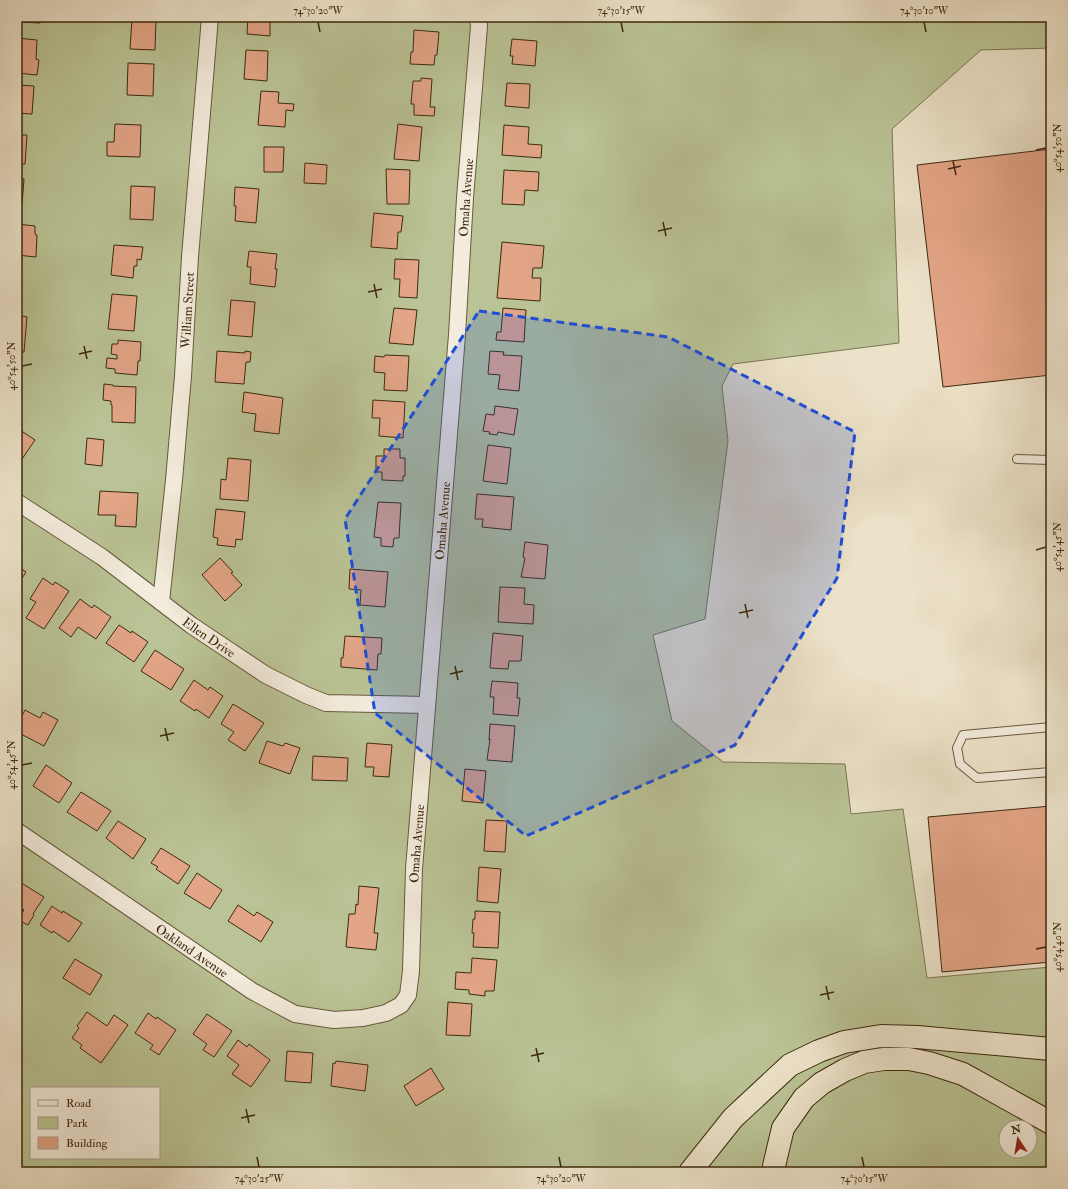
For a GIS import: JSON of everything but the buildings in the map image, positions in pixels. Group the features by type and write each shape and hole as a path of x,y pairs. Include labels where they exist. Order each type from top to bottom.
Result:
{"highway":[{"path":"690,1172 733,1118 790,1065 819,1051 844,1042 880,1036 917,1037 1051,1049"},
{"path":"775,1172 774,1166 783,1128 804,1098 822,1083 845,1070 864,1062 884,1059 909,1059 956,1071 1051,1123"}],"street":[{"name":"William Street","path":"161,602 183,376 190,257 210,17"},
{"name":"Omaha Avenue","path":"386,1013 401,1005 408,995 411,971 414,869 457,335 465,198 479,26 478,17"},
{"name":"Ellen Drive","path":"17,502 102,557 191,625 266,675 306,695 326,703 427,706"},
{"name":"Oakland Avenue","path":"17,830 252,991 295,1014 334,1020 363,1018 386,1013"}],"lane":[{"path":"1017,459 1051,460"},
{"path":"1051,727 963,736 956,748 960,764 977,778 1051,772"}],"highlighted area":[{"path":"479,311 668,337 855,432 837,578 735,745 526,836 375,713 345,519"}],"green space":[{"path":"17,17 1051,17 1051,48 981,50 892,129 899,343 733,364 722,386 728,441 705,619 653,635 672,721 723,762 845,764 851,814 903,809 927,978 1051,967 1051,1172 17,1172"}]}
